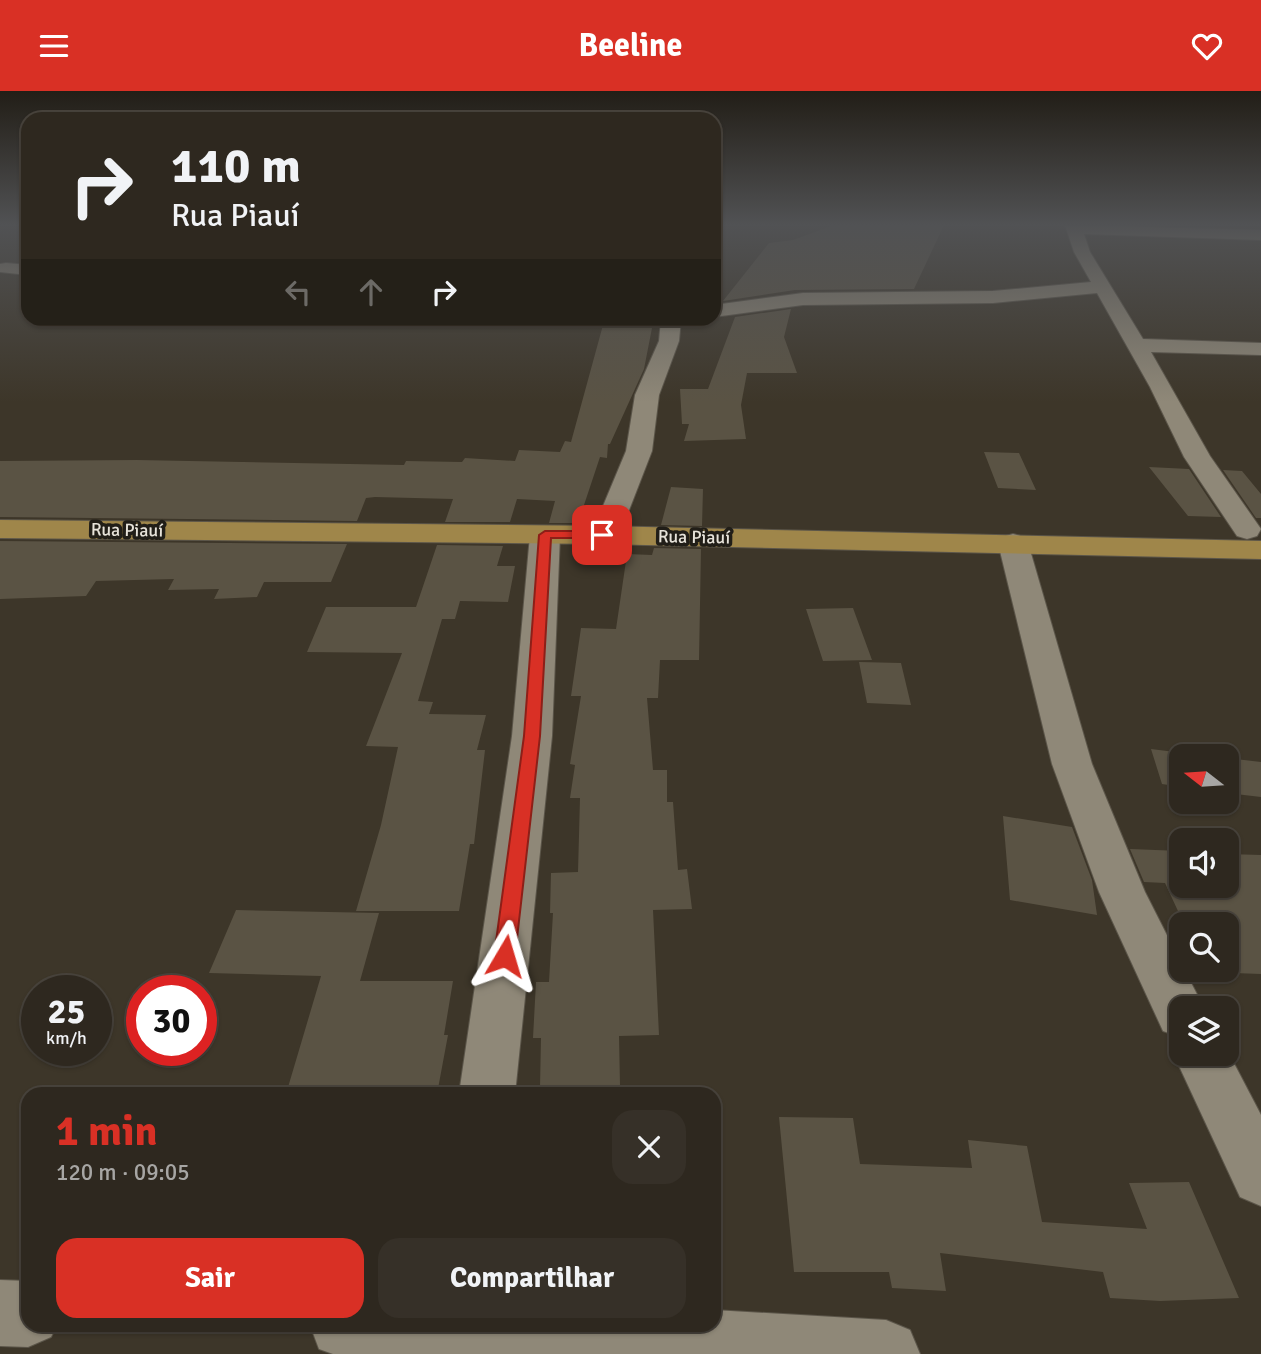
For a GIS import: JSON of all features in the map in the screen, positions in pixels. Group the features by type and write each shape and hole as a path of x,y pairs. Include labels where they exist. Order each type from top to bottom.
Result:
{"main road":[{"name":"Rua Piauí","path":"0,516 612,518 1256,537"},
{"name":"Rua Piauí","path":"0,529 1013,543 1256,537"}],"street":[{"path":"1099,284 1197,457 1256,537"},
{"path":"721,310 803,299 985,297 1101,287"},
{"path":"612,518 639,451 647,395 669,341 670,326"},
{"path":"1136,345 1261,349"},
{"path":"488,1087 532,736 545,535"},
{"path":"1013,543 1072,764 1122,892 1172,996"},
{"path":"1206,1066 1261,1176"},
{"path":"0,1313 21,1314"},
{"path":"416,1332 886,1354"}],"building":[{"path":"737,284 916,284 914,289 795,290 723,301"},
{"path":"791,309 784,337 797,373 747,373 741,405 746,439 684,441 689,424 682,424 680,389 708,389 735,317"},
{"path":"603,326 652,328 644,369 608,444 607,458 600,457 578,523 549,523 555,501 517,499 510,522 445,522 453,499 375,497 366,498 357,521 0,517 0,461 137,460 404,465 406,461 462,462 465,458 515,461 519,450 560,452 565,441 571,442"},
{"path":"984,452 1019,453 1036,490 998,488"},
{"path":"1149,467 1189,469 1221,517 1188,516"},
{"path":"1223,470 1242,471 1261,494 1261,518 1256,518"},
{"path":"671,487 703,489 702,526 661,525"},
{"path":"0,541 347,544 331,582 264,582 257,597 214,599 219,589 168,590 174,579 96,581 86,596 0,599"},
{"path":"437,545 503,546 497,566 515,566 508,602 460,601 455,619 442,619 418,701 433,702 429,714 486,715 477,750 485,750 474,844 470,844 459,911 356,911 381,825 398,747 366,746 402,653 307,652 326,607 416,607"},
{"path":"654,548 701,549 699,660 660,660 658,698 647,698 653,770 667,770 667,802 673,802 678,870 687,869 692,909 653,910 659,1035 619,1036 620,1085 540,1087 541,1038 533,1038 536,982 549,982 553,913 550,913 551,873 578,872 580,798 570,798 575,765 570,764 581,696 571,696 581,628 616,629 627,554 652,555"},
{"path":"853,608 872,660 823,661 806,609"},
{"path":"859,662 901,663 911,705 867,703"},
{"path":"1151,749 1169,751 1169,785 1162,784"},
{"path":"1239,759 1261,762 1261,797 1239,794"},
{"path":"1003,816 1072,827 1092,880 1097,915 1010,900"},
{"path":"1130,849 1169,851 1169,892 1165,883 1144,882"},
{"path":"1239,854 1261,855 1261,974 1239,973 1239,912 1178,912 1172,898 1239,898"},
{"path":"236,910 379,913 360,981 453,981 444,1035 448,1035 438,1087 288,1087 321,976 209,973"},
{"path":"779,1117 853,1118 860,1164 972,1168 968,1140 1027,1146 1042,1222 1147,1229 1129,1183 1189,1182 1239,1298 1160,1301 1110,1298 1103,1272 940,1253 946,1291 892,1288 889,1272 794,1272"}],"route":[{"path":"505,956 532,736 545,535 602,535"}]}
